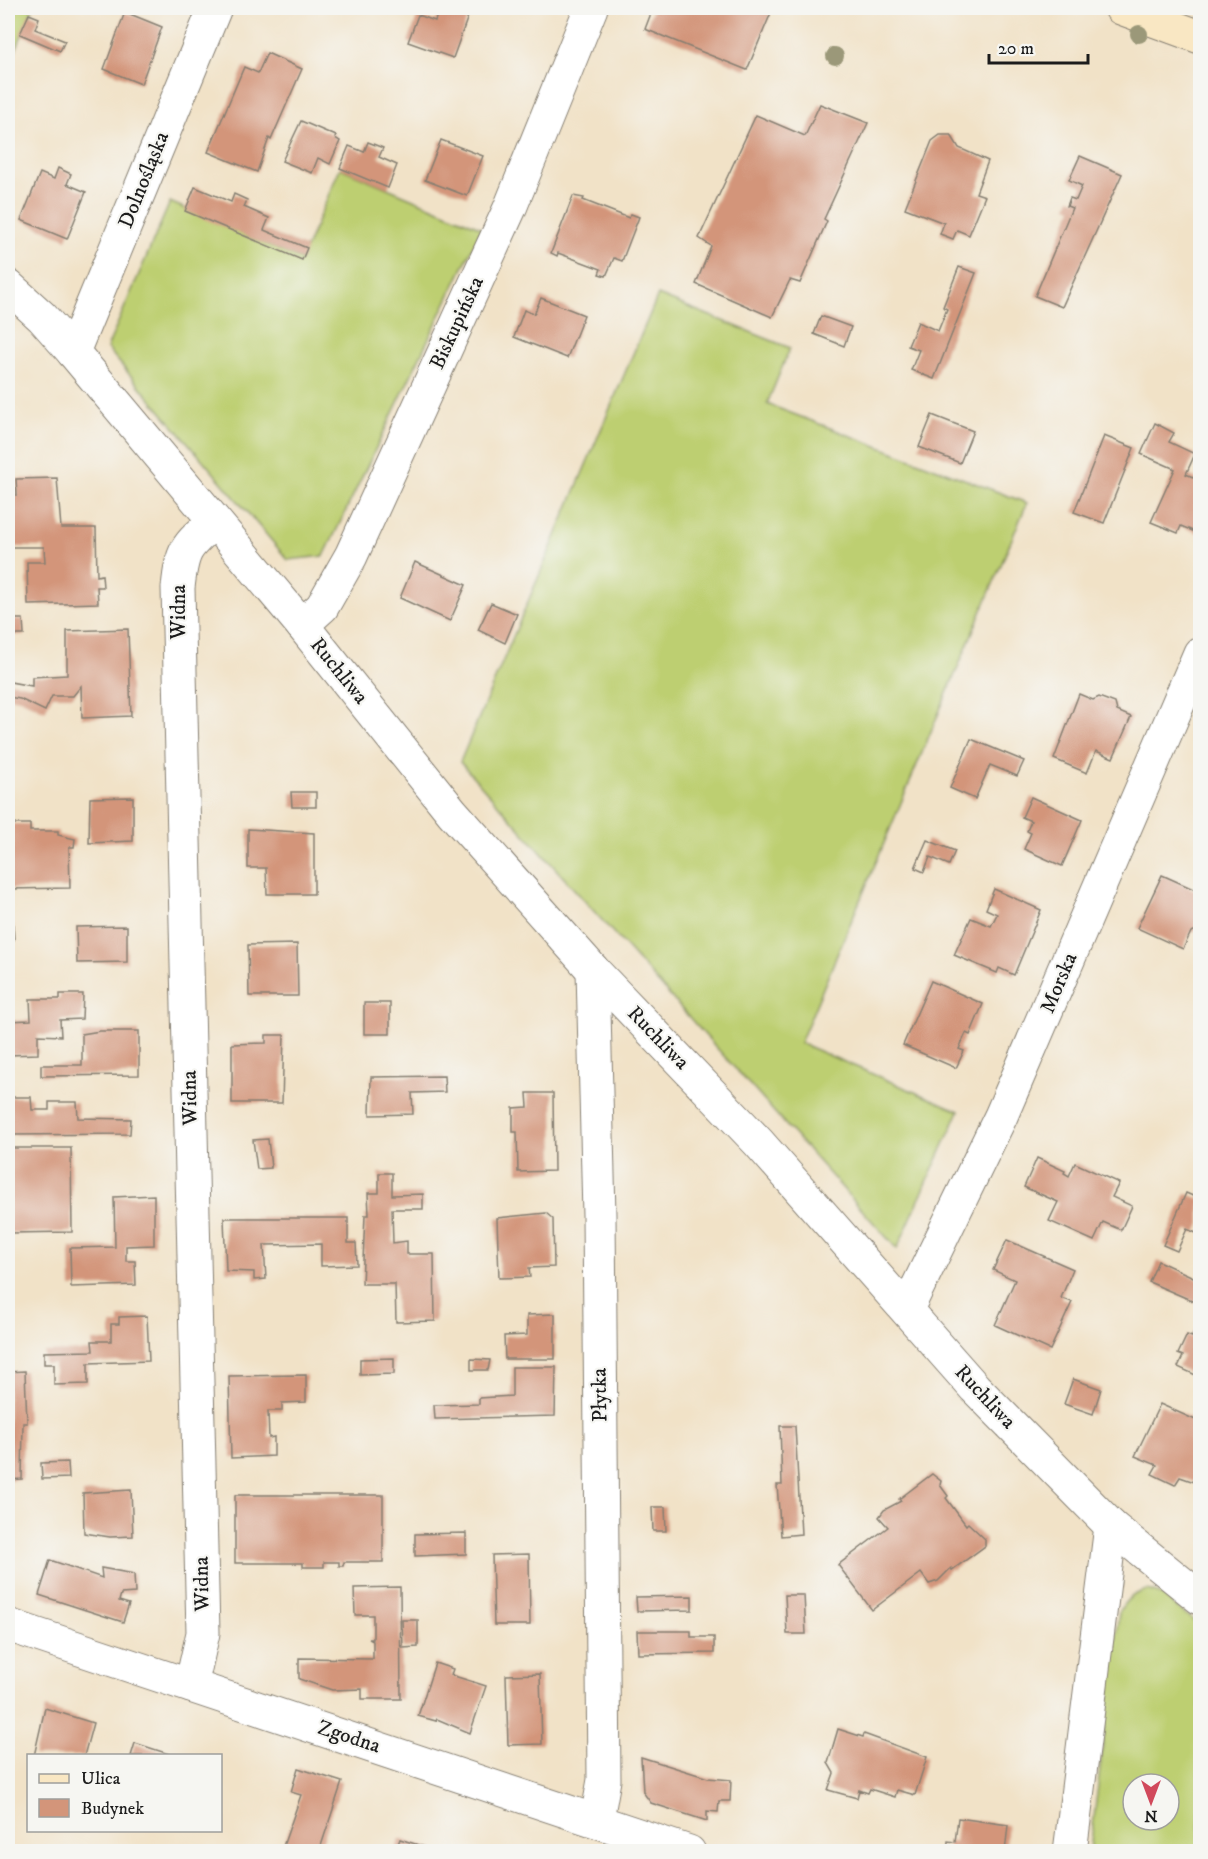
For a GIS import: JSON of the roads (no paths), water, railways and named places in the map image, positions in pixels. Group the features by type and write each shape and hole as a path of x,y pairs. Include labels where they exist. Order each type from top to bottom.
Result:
{"street":[{"name":"Dolnośląska","path":"73,352 215,8"},
{"name":"Biskupińska","path":"302,625 322,607 351,556 510,208 591,8"},
{"path":"1121,8 1200,38"},
{"name":"Ruchliwa","path":"8,286 42,317 73,352 302,625 452,812 593,970 758,1142 975,1388 1111,1526 1200,1598"},
{"name":"Widna","path":"191,1686 203,1633 178,588 181,557 191,541 214,522"},
{"name":"Morska","path":"907,1309 1001,1116 1200,653"},
{"name":"Płytka","path":"593,970 599,1215 604,1768 597,1819"},
{"path":"1070,1851 1111,1526"},
{"name":"Zgodna","path":"8,1625 689,1851"}]}
